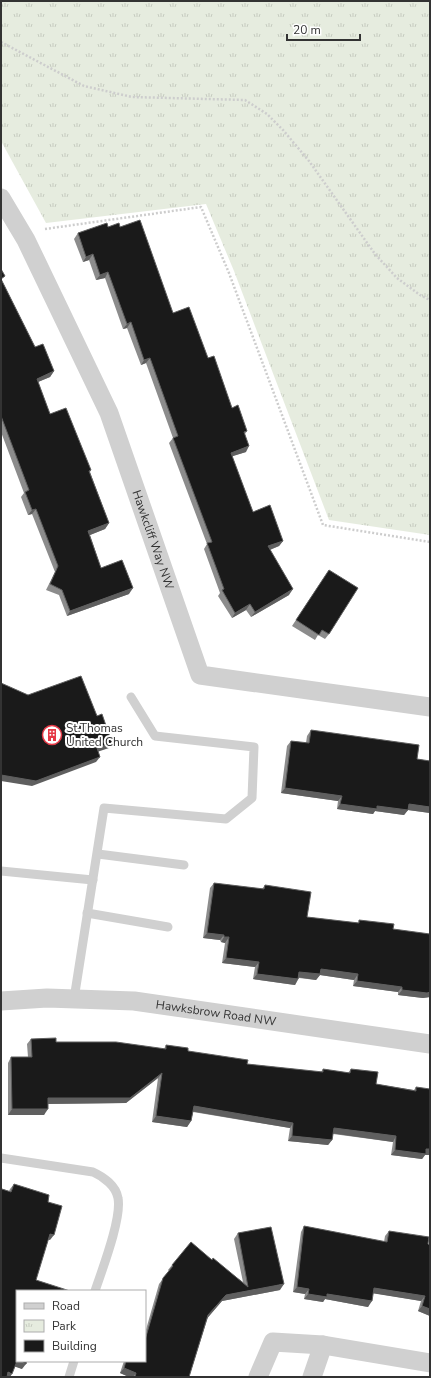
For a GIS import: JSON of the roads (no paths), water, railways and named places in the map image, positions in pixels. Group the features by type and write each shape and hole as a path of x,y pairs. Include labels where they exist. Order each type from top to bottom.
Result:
{"street":[{"name":"Hawkcliff Way NW","path":"1,198 26,240 109,413 200,675 430,707"},
{"name":"Hawksbrow Road NW","path":"1,1001 74,999 134,1001 430,1044"},
{"path":"258,1377 273,1342 323,1345 430,1363"},
{"path":"312,1377 323,1345"}],"lane":[{"path":"74,999 87,913 98,854 104,808 226,819 252,798 254,747 156,736 132,697"},
{"path":"98,854 184,865"},
{"path":"1,871 93,880"},
{"path":"87,913 168,927"},
{"path":"1,1158 93,1172 101,1175 114,1188 118,1198 118,1214 95,1290"},
{"path":"69,1377 74,1362"}],"place":[{"name":"St.Thomas United Church","path":"52,735"}]}
